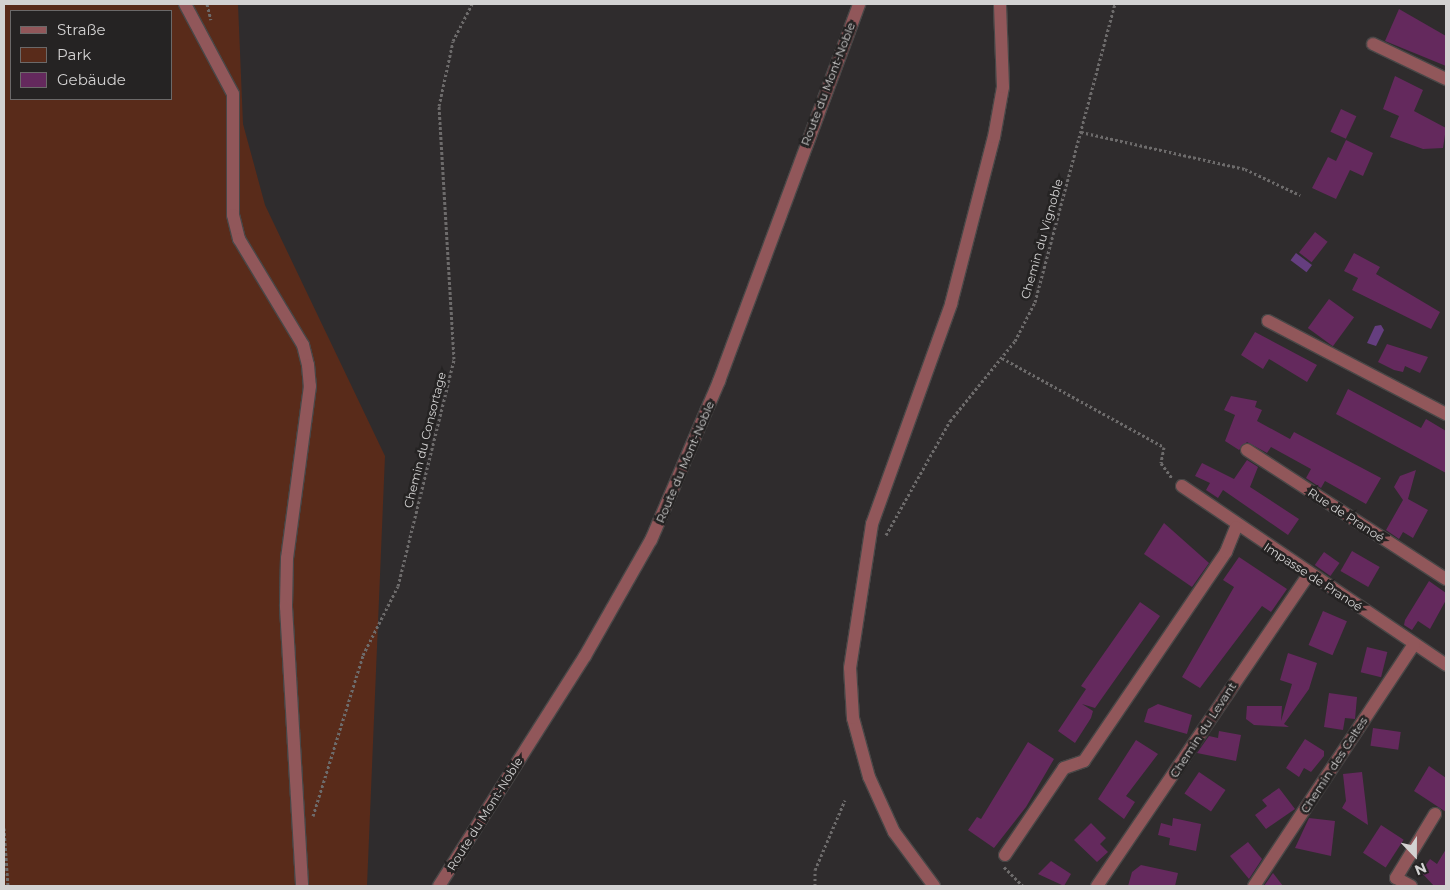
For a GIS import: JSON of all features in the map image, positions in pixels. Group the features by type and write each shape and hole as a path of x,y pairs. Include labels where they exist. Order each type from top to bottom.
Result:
{"street":[{"path":"185,4 232,94 233,215 239,239 303,345 308,366 310,386 287,558 286,607 302,886"},
{"name":"Route du Mont-Noble","path":"439,886 585,656 651,540 719,381 859,4"},
{"path":"934,886 884,812 869,777 853,718 850,668 866,552 887,472 950,304 994,137 1003,88 1000,4"},
{"path":"1373,44 1446,79"},
{"path":"1268,321 1446,414"},
{"name":"Rue de Pranoé","path":"1247,450 1446,579"},
{"name":"Impasse de Pranoé","path":"1182,486 1236,527 1446,665"},
{"path":"1005,855 1064,768 1084,761 1226,552 1236,527"},
{"name":"Chemin du Levant","path":"1096,886 1309,574"},
{"name":"Chemin des Celtes","path":"1254,886 1414,644"},
{"path":"1411,886 1396,878 1435,814"}],"path":[{"name":"Chemin du Consortage","path":"312,822 363,655 398,586 454,359 439,106 453,41 472,4"},
{"name":"Chemin du Vignoble","path":"866,552 883,539 950,421 1002,358 1035,302 1115,4"},
{"path":"1081,132 1245,168 1300,195"},
{"path":"1002,358 1164,447 1161,462 1182,486"},
{"path":"815,886 815,870 845,800"},
{"path":"4,828 8,886"},
{"path":"1011,876 1023,886"}],"green space":[{"path":"4,4 238,4 243,124 265,205 385,456 367,886 4,886"}],"shaded area":[{"path":"1296,253 1312,265 1307,272 1291,260"},
{"path":"1381,325 1384,330 1376,346 1367,343 1375,326"}],"building":[{"path":"1399,9 1446,36 1446,66 1385,41"},
{"path":"1395,76 1423,90 1414,111 1446,128 1443,148 1423,149 1390,137 1399,116 1383,109"},
{"path":"1341,109 1356,116 1346,139 1330,132"},
{"path":"1346,140 1373,153 1363,176 1350,170 1336,199 1312,188 1328,157 1336,161"},
{"path":"1315,232 1328,242 1312,262 1299,252"},
{"path":"1354,253 1380,267 1376,274 1440,312 1431,329 1352,290 1358,278 1344,271"},
{"path":"1329,299 1354,317 1333,346 1308,328"},
{"path":"1255,332 1317,365 1307,382 1269,359 1263,369 1241,355"},
{"path":"1387,344 1428,357 1420,373 1405,366 1403,372 1394,370 1378,362"},
{"path":"1348,389 1421,428 1426,419 1446,431 1446,473 1336,414"},
{"path":"1231,396 1257,401 1255,407 1262,410 1257,421 1290,439 1294,432 1381,478 1366,504 1325,481 1321,488 1306,478 1311,469 1271,447 1267,453 1247,442 1239,450 1225,441 1235,415 1224,410"},
{"path":"1247,460 1258,467 1250,487 1299,519 1288,535 1223,490 1218,498 1206,490 1210,483 1195,476 1202,463 1234,479"},
{"path":"1416,470 1408,499 1428,510 1413,538 1403,532 1399,539 1386,530 1403,500 1394,487 1400,476"},
{"path":"1164,523 1209,563 1192,587 1144,554"},
{"path":"1352,551 1380,567 1368,587 1340,571"},
{"path":"1324,552 1340,563 1330,576 1315,565"},
{"path":"1239,557 1287,589 1271,612 1262,606 1200,688 1182,677 1234,587 1223,580"},
{"path":"1429,581 1446,593 1446,600 1430,629 1418,621 1412,630 1404,625 1405,620"},
{"path":"1140,602 1160,616 1095,708 1082,704 1093,711 1091,718 1075,743 1058,731 1086,689 1081,686"},
{"path":"1323,611 1347,621 1332,655 1309,645"},
{"path":"1367,647 1387,652 1381,677 1361,672"},
{"path":"1288,653 1317,663 1309,689 1284,724 1289,727 1254,725 1246,719 1247,706 1282,706 1281,721 1292,684 1280,680"},
{"path":"1329,693 1357,697 1355,719 1345,718 1343,730 1324,727"},
{"path":"1158,704 1192,715 1187,734 1144,722 1148,709"},
{"path":"1373,728 1401,732 1398,750 1370,746"},
{"path":"1219,731 1241,735 1236,761 1197,753 1209,736 1218,738"},
{"path":"1305,739 1324,751 1324,756 1311,772 1304,768 1299,777 1286,768"},
{"path":"1136,740 1158,754 1126,796 1135,802 1124,819 1098,799"},
{"path":"1028,742 1054,759 1026,807 994,848 968,830 977,817 981,819"},
{"path":"1429,766 1446,778 1446,812 1414,791"},
{"path":"1199,772 1226,790 1211,811 1184,794"},
{"path":"1362,772 1368,825 1342,808 1346,801 1343,774"},
{"path":"1279,788 1295,809 1266,829 1255,815 1267,806 1262,800"},
{"path":"1173,818 1201,824 1196,851 1169,845 1170,838 1158,835 1161,823 1172,826"},
{"path":"1309,818 1335,821 1331,856 1295,848"},
{"path":"1091,823 1106,838 1100,844 1108,852 1097,862 1074,840"},
{"path":"1381,825 1404,840 1386,867 1363,853"},
{"path":"1248,842 1262,859 1249,879 1230,856"},
{"path":"1446,849 1446,886 1434,886 1421,872 1430,859 1437,864"},
{"path":"1051,861 1071,874 1064,886 1038,874"},
{"path":"1141,865 1178,873 1175,886 1128,886 1132,872"},
{"path":"1273,873 1283,886 1264,886"}]}
